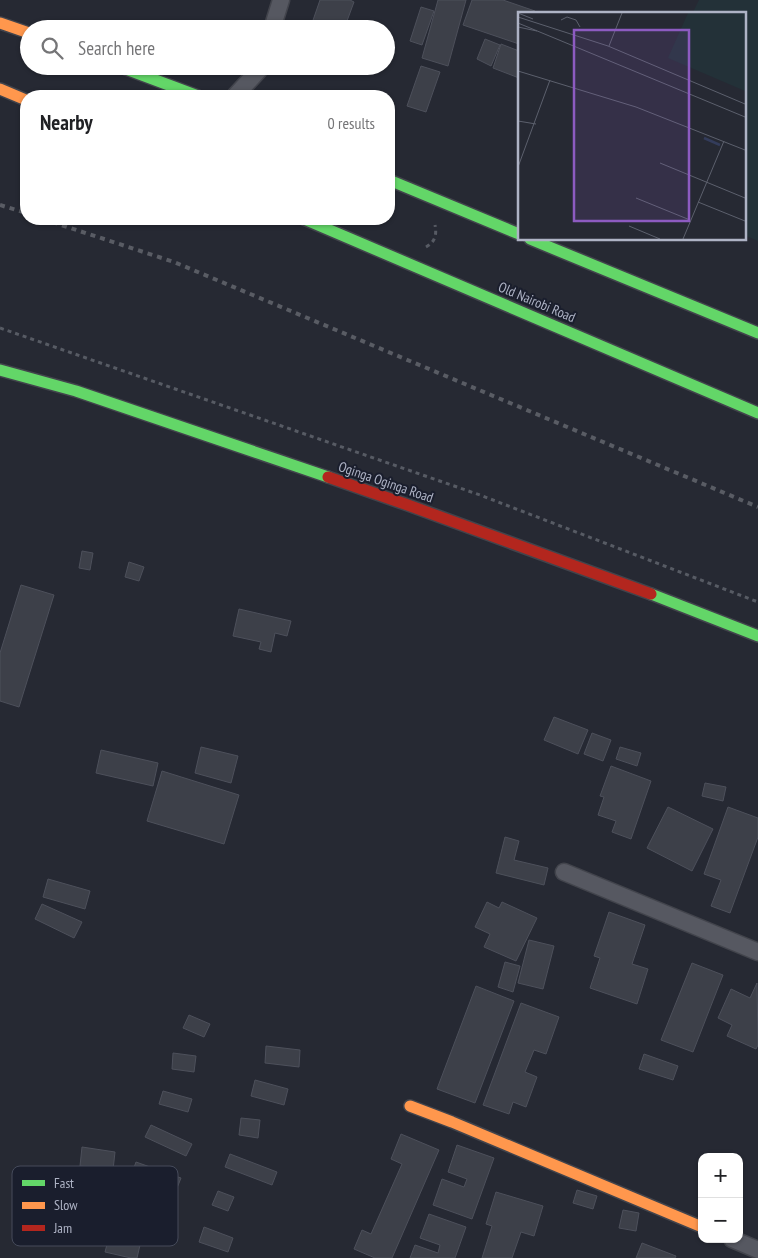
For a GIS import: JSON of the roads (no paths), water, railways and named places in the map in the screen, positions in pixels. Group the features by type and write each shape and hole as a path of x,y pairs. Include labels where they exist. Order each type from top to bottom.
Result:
{"main road":[{"path":"0,23 20,30"},
{"path":"142,75 182,90"},
{"path":"0,89 20,97"},
{"path":"395,182 518,234"},
{"name":"Old Nairobi Road","path":"318,225 758,413"},
{"path":"532,240 758,334"},
{"name":"Oginga Oginga Road","path":"0,370 76,391 405,504 660,597 758,636"},
{"path":"410,1106 698,1225"}],"street":[{"path":"275,20 281,0"},
{"path":"241,90 254,75"},
{"path":"564,872 758,952"},
{"path":"741,1243 758,1250"}],"railway":[{"path":"0,205 20,211"},
{"path":"61,225 174,262 758,507"}]}
